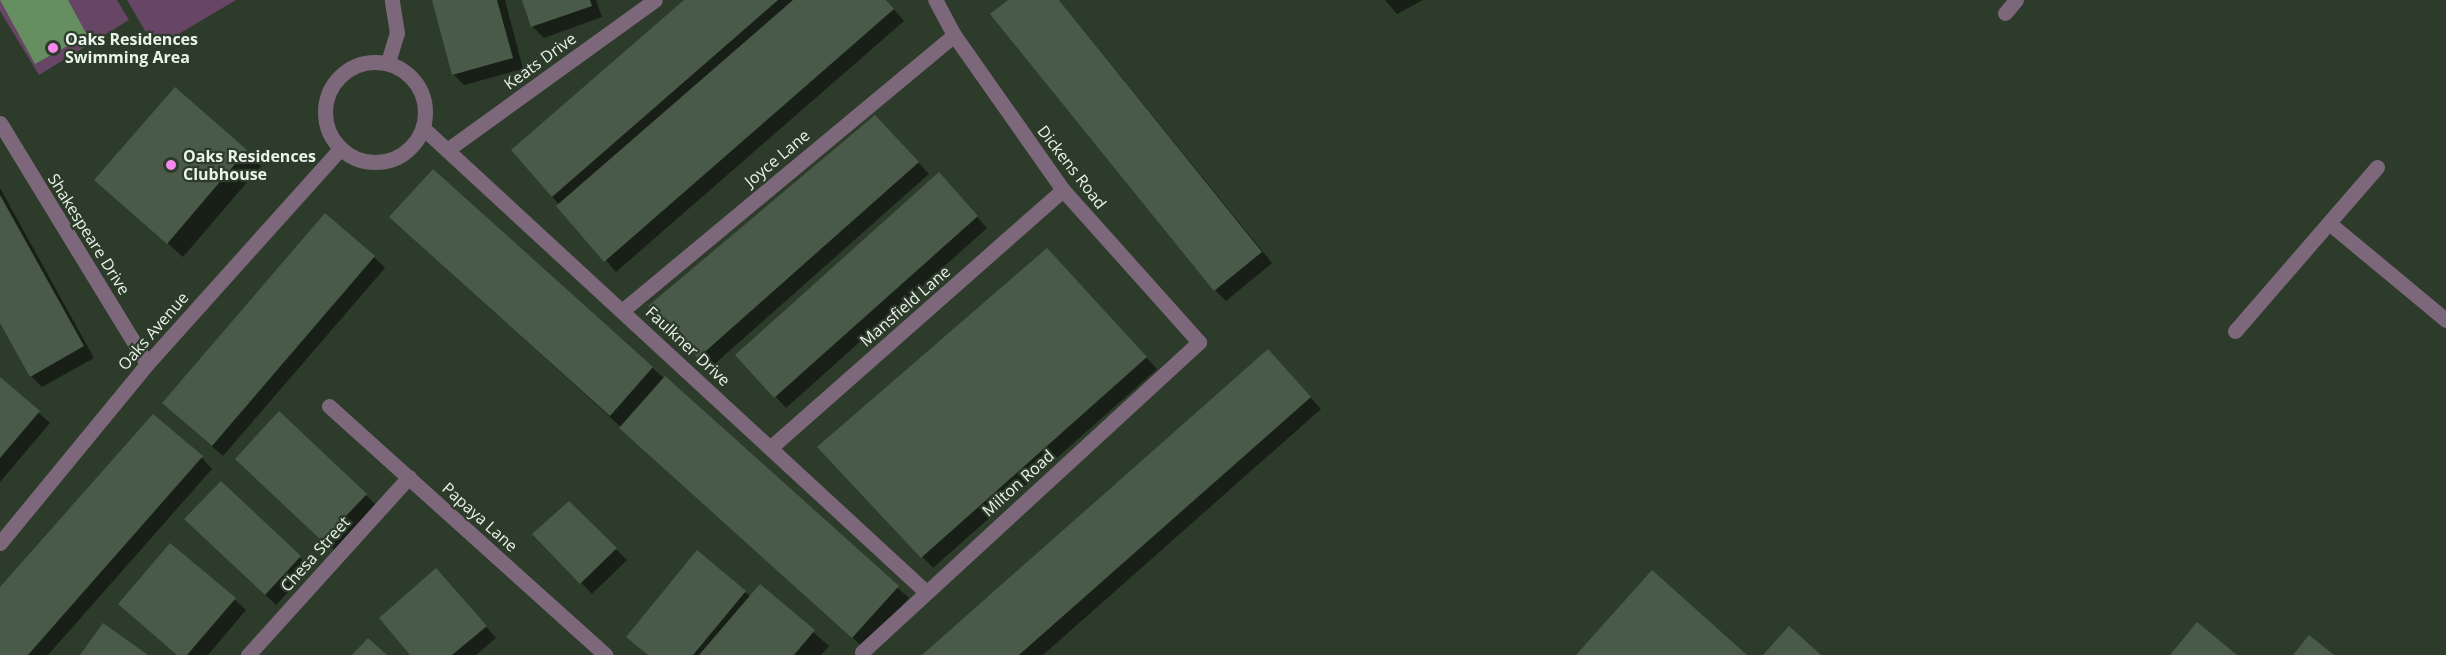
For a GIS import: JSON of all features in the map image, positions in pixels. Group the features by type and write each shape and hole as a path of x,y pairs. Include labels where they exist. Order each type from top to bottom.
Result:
{"street":[{"path":"388,63 397,33 392,0"},
{"name":"Keats Drive","path":"447,150 638,5 654,0"},
{"name":"Dickens Road","path":"934,0 954,35 1063,190 1199,342"},
{"path":"2005,13 2016,0"},
{"name":"Joyce Lane","path":"623,310 954,35"},
{"path":"369,62 388,63 406,72 420,88 425,108 423,129 412,147 396,158 377,162 357,159 341,148 330,133 325,113 327,95 336,79 351,67 369,62"},
{"name":"Shakespeare Drive","path":"0,123 147,364"},
{"name":"Faulkner Drive","path":"423,129 623,310 926,592"},
{"name":"Oaks Avenue","path":"0,543 147,364 341,148"},
{"path":"2235,331 2377,167"},
{"name":"Mansfield Lane","path":"770,448 1063,190"},
{"path":"2329,222 2446,320"},
{"name":"Milton Road","path":"861,652 1199,342"},
{"name":"Papaya Lane","path":"329,406 606,655"},
{"name":"Chesa Street","path":"248,655 409,477"}],"shaded area":[{"name":"Oaks Residences Swimming Area","path":"0,0 117,0 129,20 39,75 0,11"},
{"path":"0,0 68,0 87,35 35,64"},
{"path":"127,0 236,0 155,48"}],"building":[{"path":"432,0 497,0 513,58 452,75"},
{"path":"522,0 590,0 592,6 531,27"},
{"path":"684,0 778,0 552,197 511,150"},
{"path":"793,0 886,0 894,9 604,262 556,206"},
{"path":"1008,0 1059,0 1262,252 1214,291 990,14"},
{"name":"Oaks Residences Clubhouse","path":"175,87 247,150 167,244 94,180"},
{"path":"875,115 919,162 698,358 648,306"},
{"path":"433,169 653,367 610,416 389,217"},
{"path":"939,172 978,216 774,398 735,355"},
{"path":"0,195 84,346 30,377 0,323"},
{"path":"325,213 375,256 212,446 162,403"},
{"path":"1047,248 1147,357 921,558 817,447"},
{"path":"1268,349 1311,397 1019,655 922,655"},
{"path":"665,376 899,586 852,638 619,428"},
{"path":"0,377 40,411 0,458"},
{"path":"279,411 367,494 322,541 235,459"},
{"path":"153,414 203,456 28,655 0,655 0,587"},
{"path":"221,481 301,556 265,595 184,519"},
{"path":"569,501 617,548 580,584 532,534"},
{"path":"170,543 236,598 187,655 177,655 118,604"},
{"path":"697,550 746,591 693,655 648,655 626,637"},
{"path":"436,568 487,626 452,655 410,655 379,618"},
{"path":"1652,570 1747,655 1576,655"},
{"path":"760,584 815,630 794,655 699,655"},
{"path":"2197,622 2237,655 2170,655"},
{"path":"103,623 148,655 80,655"},
{"path":"1789,626 1821,655 1763,655"},
{"path":"2309,635 2334,655 2293,655"},
{"path":"368,638 387,655 352,655"}],"place":[{"name":"Oaks Residences Swimming Area","path":"53,48"},
{"name":"Oaks Residences Clubhouse","path":"171,165"}]}
